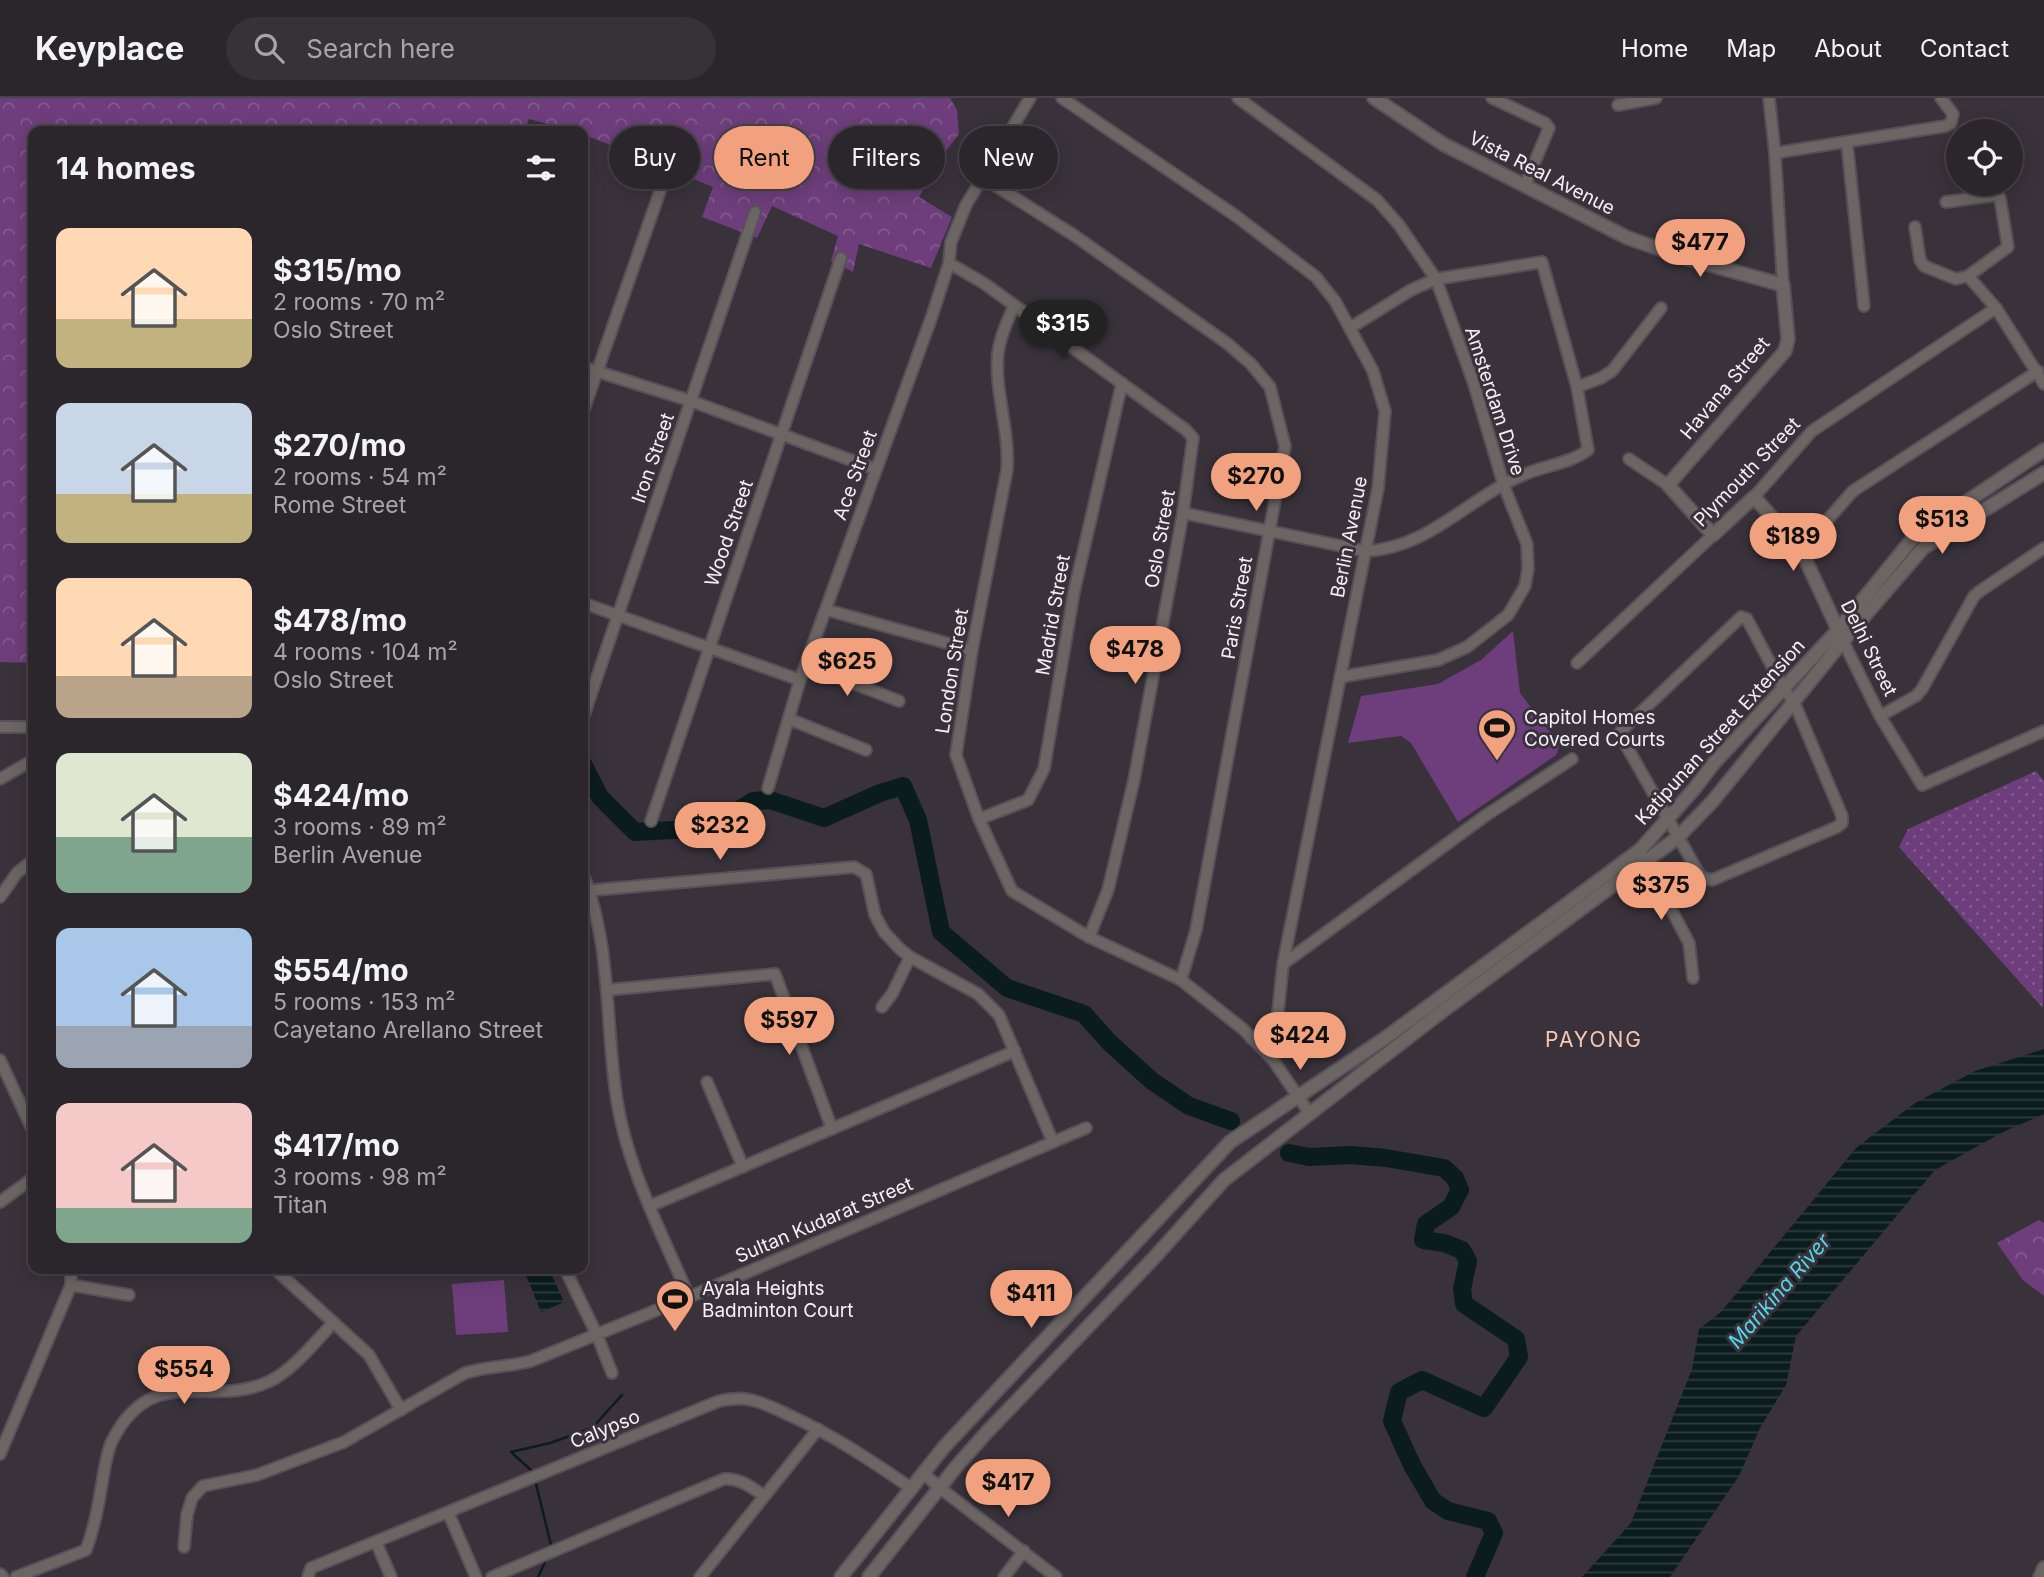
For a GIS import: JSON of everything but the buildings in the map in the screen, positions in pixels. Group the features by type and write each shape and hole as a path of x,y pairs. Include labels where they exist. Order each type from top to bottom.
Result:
{"street":[{"name":"Ace Street","path":"1013,126 1030,98"},
{"name":"Berlin Avenue","path":"1062,98 1305,266 1335,301 1350,328 1373,371 1385,411 1378,488 1283,964 1273,1060"},
{"name":"Amsterdam Drive","path":"1238,98 1377,201 1399,225 1436,279 1473,381 1504,486 1527,544 1528,569 1525,586 1508,615 1467,647 1438,660 1340,677"},
{"name":"Vista Real Avenue","path":"1375,98 1443,144 1628,237 1783,285"},
{"path":"1492,98 1545,123 1549,128 1525,185"},
{"path":"1618,105 1656,98"},
{"name":"Havana Street","path":"1668,485 1784,351 1788,339 1769,98"},
{"path":"1775,153 1946,126 1951,123 1953,114 1941,98"},
{"path":"1847,143 1864,306"},
{"path":"588,398 661,189"},
{"name":"Ace Street","path":"768,788 800,680 918,356 949,263 951,242 975,189"},
{"name":"Paris Street","path":"1001,189 1075,236 1228,344 1251,364 1270,387 1285,446 1196,930 1181,980"},
{"path":"1915,227 1920,260 1924,266 1956,279 1968,276 2008,247 2000,198 1993,194 1945,202"},
{"name":"Iron Street","path":"588,703 755,212"},
{"name":"Wood Street","path":"651,821 841,258"},
{"path":"1182,513 1366,551 1381,551 1406,545 1521,475 1586,452 1589,447 1577,387 1543,265 1539,262 1436,279 1411,290 1350,328"},
{"name":"Oslo Street","path":"949,263 985,284 1186,429 1193,438 1134,780 1108,890 1089,937"},
{"path":"1968,276 1996,308 2044,384"},
{"name":"London Street","path":"1014,306 1003,332 998,354 1009,446 1007,470 972,650 956,755 979,819 1012,891 1089,937 1181,980 1251,1038 1273,1060"},
{"path":"1577,387 1612,371 1661,308"},
{"name":"Plymouth Street","path":"1577,663 1754,497 1812,431 1996,308"},
{"path":"588,369 691,401 875,469"},
{"path":"1801,550 1853,491 2038,372"},
{"name":"Madrid Street","path":"979,819 1028,800 1044,769 1074,592 1122,383"},
{"name":"Katipunan Street Extension","path":"841,1577 944,1447 1230,1142 1678,838 1712,802 1794,702 1914,537 2044,450"},
{"path":"1629,459 1668,485 1713,535"},
{"name":"Katipunan Street Extension","path":"869,1577 987,1432 1152,1260 1224,1180 1640,850 1714,763 1923,548 2044,473"},
{"name":"Delhi Street","path":"1754,497 1801,550 1880,716 1922,785 2044,731"},
{"path":"1880,716 1916,696 1922,689 1974,596 2044,548"},
{"path":"588,605 800,680"},
{"path":"827,610 972,650"},
{"path":"1741,617 1747,618 1784,689 1794,702 1842,816 1842,823 1837,828 1712,880 1702,877 1620,732 1741,617"},
{"path":"806,665 899,701"},
{"path":"789,719 866,750"},
{"path":"0,727 28,727"},
{"path":"1283,964 1485,816 1572,759"},
{"path":"0,779 28,763"},
{"path":"1640,850 1689,943 1693,978"},
{"path":"0,897 17,873 28,864"},
{"path":"588,890 855,867 862,869 866,874 875,915 884,932 910,957 978,995 999,1015 1053,1142"},
{"path":"588,897 600,937 617,1101 628,1156 690,1297"},
{"path":"882,1007 892,994 910,957"},
{"path":"607,990 775,974 832,1129"},
{"path":"1251,1038 1275,1030"},
{"path":"650,1206 1015,1052"},
{"path":"0,1060 28,1120"},
{"path":"1273,1060 1308,1115"},
{"path":"707,1082 743,1167"},
{"name":"Sultan Kudarat Street","path":"184,1547 187,1515 192,1498 203,1486 257,1475 344,1443 465,1373 487,1366 516,1365 531,1361 597,1335 1086,1128"},
{"path":"0,1202 28,1182"},
{"path":"0,1454 71,1285 71,1274"},
{"path":"280,1274 369,1355 401,1410"},
{"path":"567,1274 612,1373"},
{"path":"71,1285 130,1295"},
{"path":"16,1577 86,1550 94,1529 111,1443 139,1406 156,1396 174,1391 230,1392 272,1380 299,1358 333,1323"},
{"name":"Calypso","path":"308,1575 311,1568 719,1401 749,1399 818,1429 858,1451 911,1488"},
{"path":"700,1577 818,1429"},
{"path":"923,1473 1056,1577"},
{"path":"492,1577 724,1479 733,1478 743,1482 764,1495"},
{"path":"449,1512 476,1577"},
{"path":"376,1542 391,1577"},
{"path":"1004,1577 1024,1551"},
{"path":"2040,1577 2044,1568"}],"green space":[{"path":"0,98 950,98 957,110 959,134 945,152 945,126 828,126 828,189 923,189 919,197 952,217 931,268 859,244 853,272 831,261 838,236 772,206 757,238 702,217 713,187 700,182 700,126 609,126 609,145 588,136 588,126 555,126 529,119 526,126 28,126 28,663 0,662"},
{"path":"1513,631 1520,693 1560,745 1556,755 1458,822 1411,743 1401,736 1348,743 1361,696 1438,684 1481,660"},
{"path":"2036,771 2044,781 2043,1008 1899,847 1908,829"},
{"path":"2039,1220 2044,1223 2044,1296 2023,1280 1997,1243"},
{"path":"504,1280 508,1332 456,1335 452,1284"}],"water":[{"name":"Marikina River","path":"2044,1049 2044,1114 2003,1132 1935,1170 1796,1336 1786,1385 1760,1428 1739,1476 1670,1577 1582,1577 1631,1523 1692,1369 1699,1329 1721,1312 1856,1148 1915,1103 1975,1071"},
{"path":"551,1274 564,1302 541,1312 526,1275"}],"waterway":[{"path":"588,774 600,797 635,832 711,828 753,801 770,800 824,818 880,793 903,786 918,820 941,932 1007,988 1084,1014 1109,1042 1152,1081 1189,1106 1231,1121"},
{"path":"1289,1153 1309,1157 1351,1155 1386,1158 1444,1168 1455,1178 1460,1190 1451,1207 1426,1224 1423,1240 1444,1243 1462,1250 1468,1261 1462,1289 1464,1304 1516,1339 1519,1357 1484,1408 1422,1380 1399,1392 1392,1421 1412,1465 1433,1501 1448,1511 1488,1521 1494,1533 1475,1577"},
{"path":"532,1471 511,1452 550,1443 592,1428 622,1395"},
{"path":"536,1484 552,1549"},
{"path":"538,1577 547,1558"}],"place":[{"name":"Capitol Homes Covered Courts","path":"1497,762"},
{"name":"Ayala Heights Badminton Court","path":"675,1333"}],"district":[{"name":"PAYONG","path":"1594,1039"}]}
